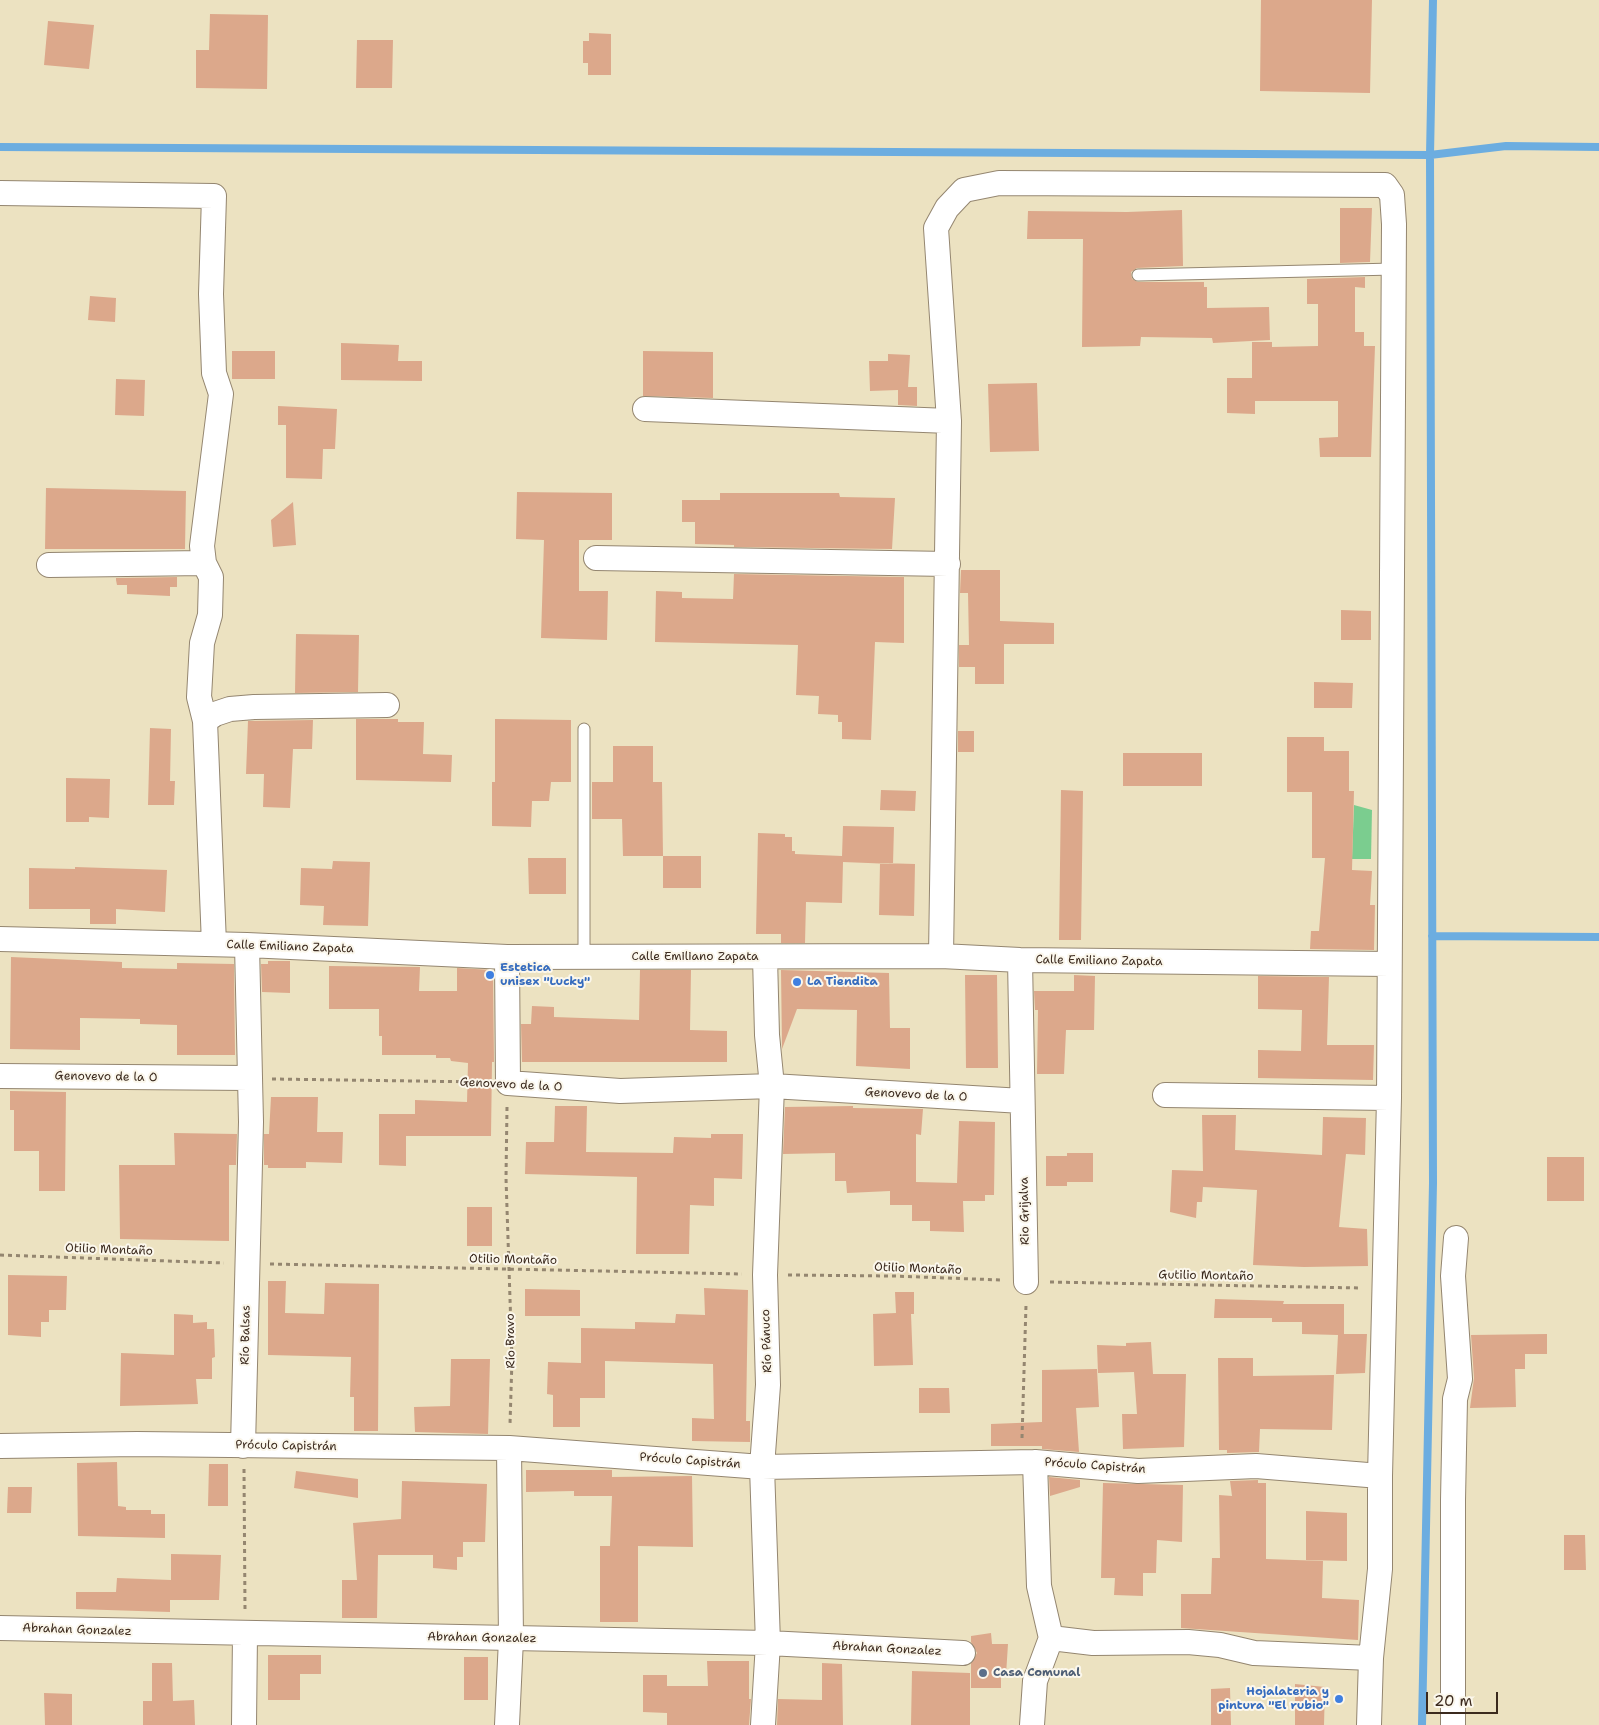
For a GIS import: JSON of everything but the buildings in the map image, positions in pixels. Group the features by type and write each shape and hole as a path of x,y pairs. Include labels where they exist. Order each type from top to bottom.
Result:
{"street":[{"path":"941,956 949,421 936,228 947,208 964,190 999,183 1385,185 1392,195 1394,269 1389,1098 1380,1476 1380,1569 1371,1658 1369,1725"},
{"path":"0,193 214,196 211,294 214,373 221,394 202,546 204,563 211,577 210,615 202,643 199,697 205,721 214,944"},
{"path":"645,409 949,421"},
{"path":"596,558 948,564"},
{"path":"50,565 204,563"},
{"path":"205,721 215,714 254,707 388,706"},
{"name":"Calle Emiliano Zapata","path":"0,939 247,945 507,957 941,956 1020,960 1389,964"},
{"name":"Río Balsas","path":"243,1446 251,1122 247,945"},
{"path":"507,957 508,1083"},
{"name":"Río Pánuco","path":"763,1725 768,1643 762,1467 768,1385 765,1275 772,1086 767,1035 766,957"},
{"name":"Rio Grijalva","path":"1020,960 1026,1282"},
{"name":"Genovevo de la O","path":"0,1076 249,1078"},
{"name":"Genovevo de la O","path":"508,1083 620,1091 772,1086 1022,1101"},
{"path":"1165,1095 1389,1098"},
{"path":"1453,1725 1453,1482 1455,1399 1460,1379 1453,1276 1456,1238"},
{"name":"Próculo Capistrán","path":"0,1446 137,1444 509,1448 762,1467 1028,1462 1138,1471 1256,1466 1380,1476"},
{"path":"507,1725 511,1639 509,1448"},
{"path":"1028,1462 1039,1586 1051,1638 1035,1681 1032,1725"},
{"name":"Abrahan Gonzalez","path":"0,1628 768,1643 963,1653"},
{"path":"244,1725 245,1634"},
{"path":"1051,1638 1093,1643 1188,1642 1220,1645 1254,1653 1371,1658"}],"lane":[{"path":"1138,275 1394,269"},
{"path":"584,729 584,956"}],"path":[{"name":"Genovevo de la O","path":"249,1078 508,1083"},
{"name":"Río Bravo","path":"508,1083 506,1178 512,1359 509,1448"},
{"name":"Otilio Montaño","path":"0,1255 248,1264 893,1276 1026,1282"},
{"name":"Gutilio Montaño","path":"1026,1282 1385,1288"},
{"path":"1026,1282 1028,1462"},
{"path":"243,1446 245,1634"}],"green space":[{"path":"1354,805 1372,810 1371,859 1352,859"}],"waterway":[{"path":"1422,1725 1433,1183 1430,155 1433,0"},
{"path":"0,147 1430,155 1506,146 1599,147"},
{"path":"1432,936 1599,937"}],"place":[{"name":"Estetica unisex \"Lucky\"","path":"490,975"},
{"name":"La Tiendita","path":"797,982"},
{"name":"Casa Comunal","path":"983,1673"},
{"name":"Hojalateria y pintura \"El rubio\"","path":"1339,1699"}]}
